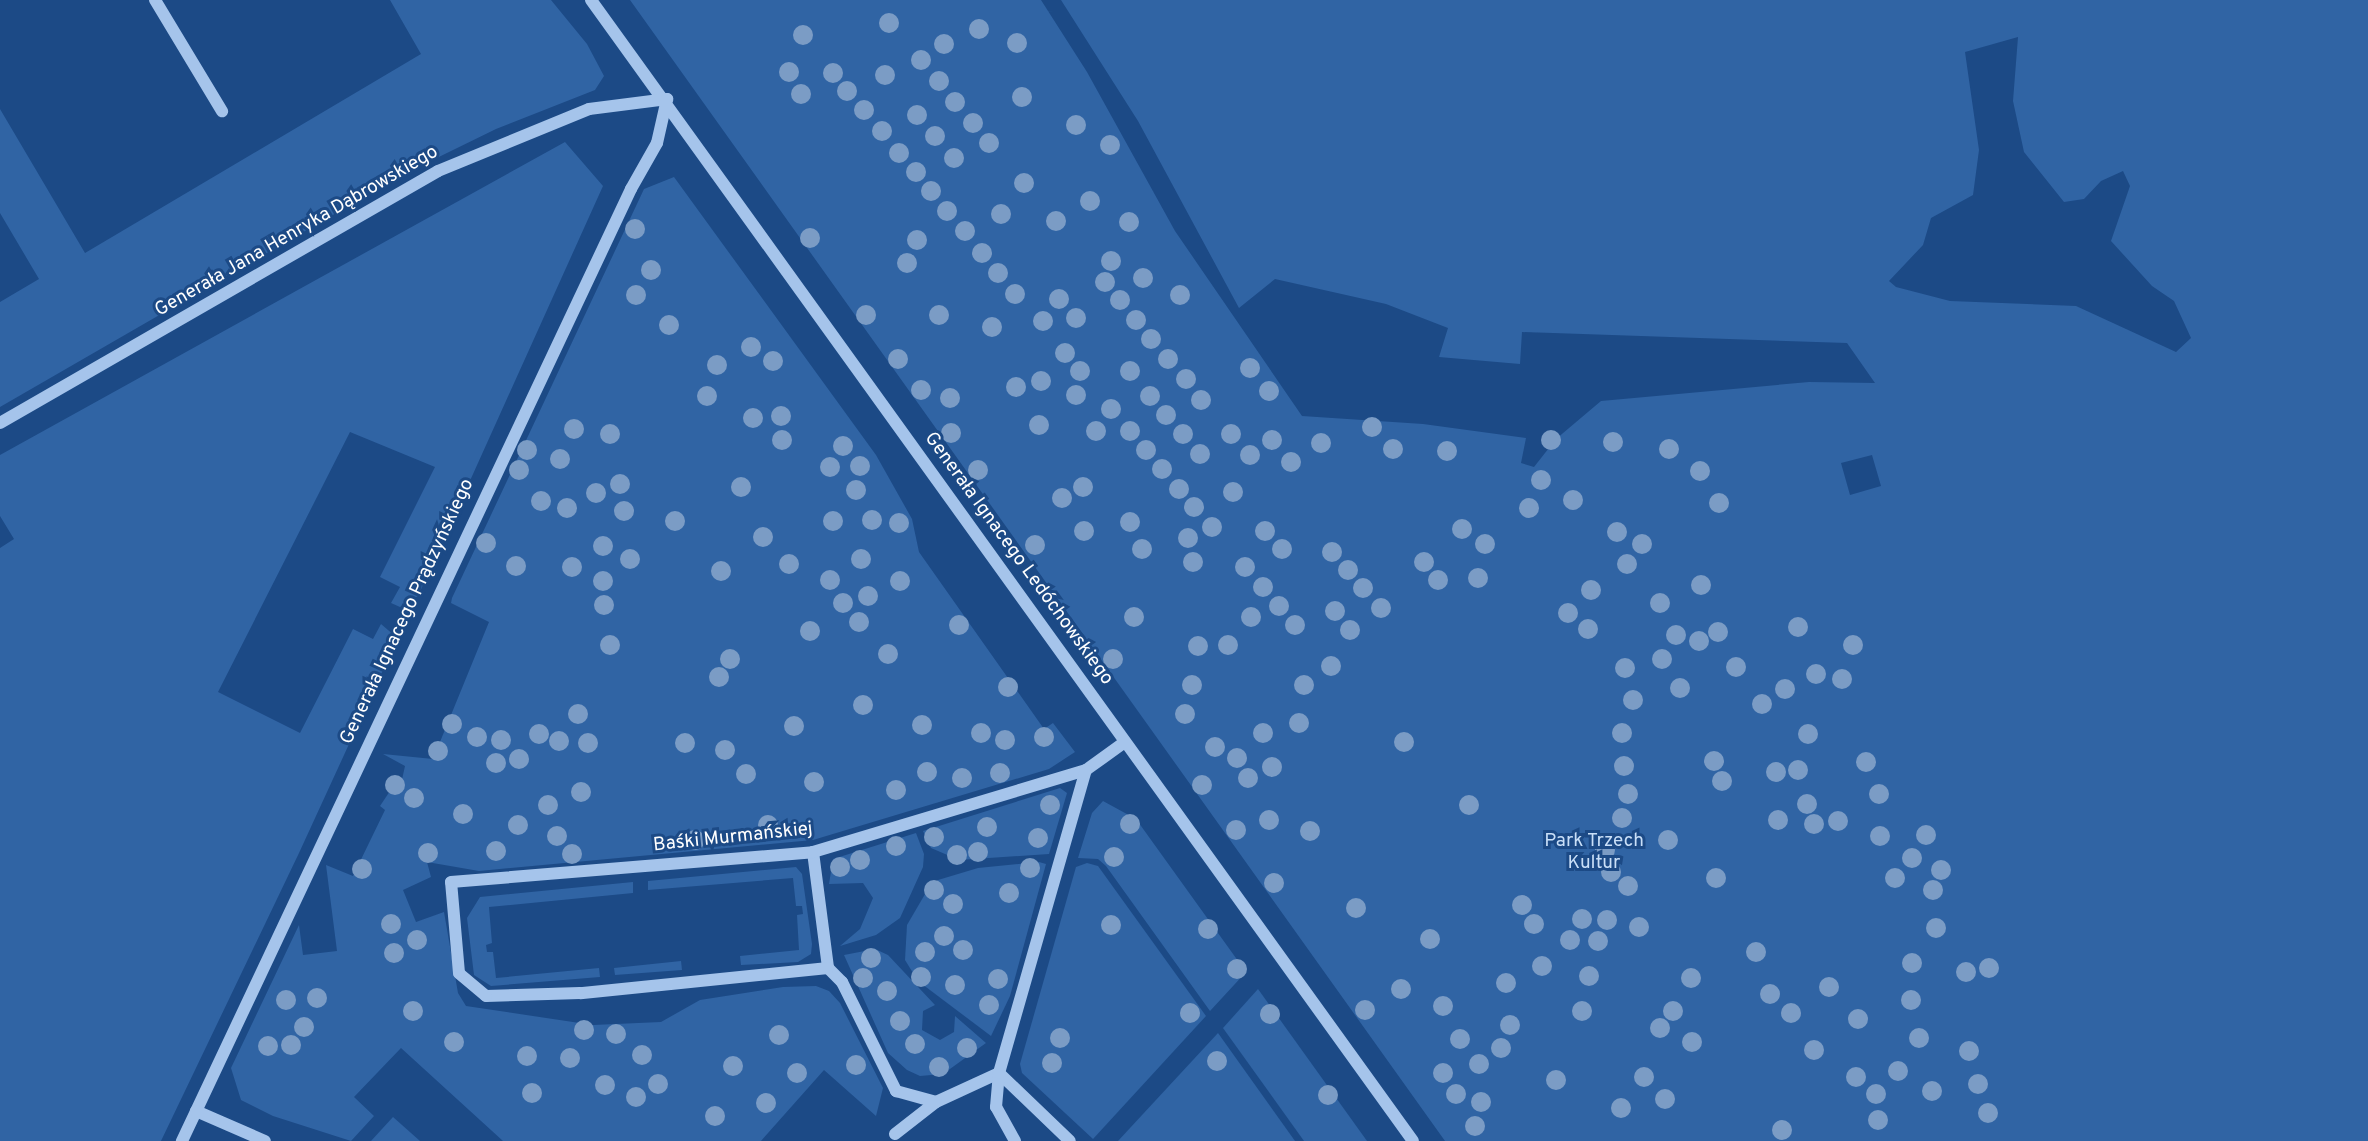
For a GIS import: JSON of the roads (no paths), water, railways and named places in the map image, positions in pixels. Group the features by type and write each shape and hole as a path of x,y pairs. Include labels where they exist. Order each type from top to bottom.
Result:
{"street":[{"path":"155,0 222,111"},
{"name":"Generała Ignacego Ledóchowskiego","path":"592,0 667,99 1413,1141"},
{"name":"Generała Jana Henryka Dąbrowskiego","path":"0,423 438,171 589,109 667,99"},
{"name":"Generała Ignacego Prądzyńskiego","path":"182,1141 631,189 657,143 667,99"},
{"name":"Baśki Murmańskiej","path":"828,968 580,993 486,996 459,973 451,882 813,852 1086,770 1125,742"},
{"path":"1014,1141 996,1107 999,1073 1086,770"},
{"path":"813,852 828,968 842,982 896,1091 936,1101"},
{"path":"895,1134 936,1101 999,1073"},
{"path":"999,1073 1070,1141"},
{"path":"196,1111 265,1141"}],"park label":[{"name":"Park Trzech Kultur","path":"1594,853"}]}
